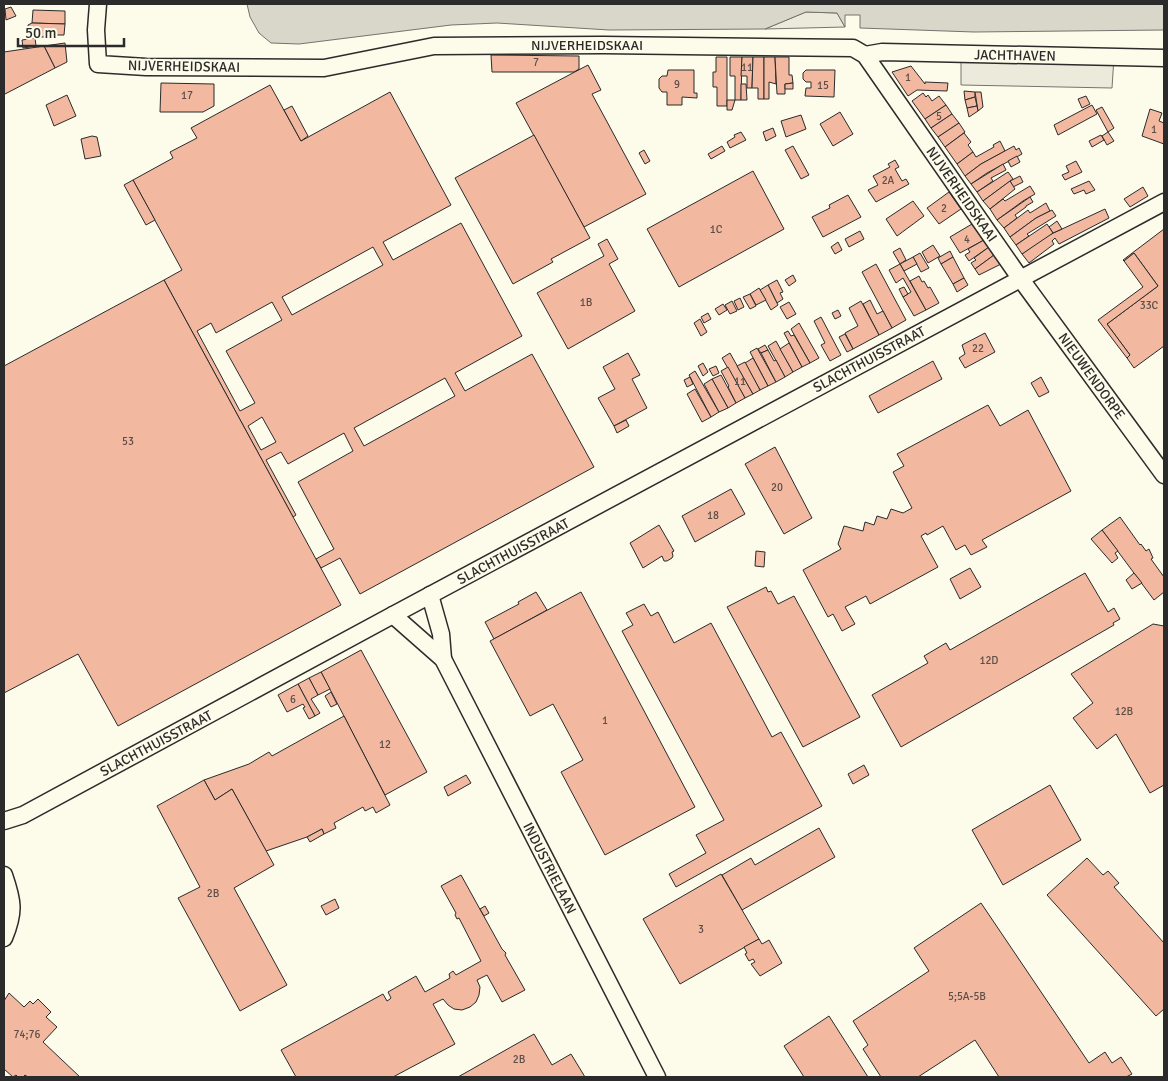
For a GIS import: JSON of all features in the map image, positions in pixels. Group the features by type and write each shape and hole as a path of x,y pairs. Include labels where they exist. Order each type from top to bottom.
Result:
{"street":[{"name":"NIJVERHEIDSKAAI","path":"98,4 96,30 98,64 324,68 434,46 603,45 853,48 866,55 1020,278"},
{"name":"JACHTHAVEN","path":"866,55 882,52 1164,58"},
{"name":"SLACHTHUISSTRAAT","path":"4,821 23,815 1164,202"},
{"name":"NIEUWENDORPE","path":"1020,278 1164,475"},
{"name":"INDUSTRIELAAN","path":"430,595 441,634 443,659"},
{"name":"INDUSTRIELAAN","path":"393,615 443,659 657,1077"},
{"path":"4,875 13,901 10,925 4,938"}],"shaded area":[{"path":"247,4 1164,4 1164,30 974,32 860,28 860,15 845,15 845,27 837,13 806,12 765,29 609,30 497,23 451,25 299,44 271,43 259,33 250,17"},
{"path":"806,12 837,13 845,27 765,29"},
{"path":"961,54 1114,57 1112,88 961,85"}],"building":[{"path":"11,7 16,16 6,20 5,9"},
{"path":"33,10 65,11 65,24 32,23"},
{"path":"32,23 65,24 64,35 35,37 35,32 28,32 28,25"},
{"path":"28,32 35,32 35,38 28,39"},
{"path":"35,38 36,46 23,48 22,40"},
{"path":"65,43 67,62 55,68 44,46"},
{"path":"44,46 55,68 5,94 4,52"},
{"path":"491,55 579,56 579,69 574,72 492,72"},
{"path":"716,57 727,57 727,106 717,106 717,87 713,87"},
{"path":"730,57 742,57 741,100 735,100 735,76 730,76"},
{"path":"742,57 753,57 752,88 747,88 747,76 741,76"},
{"path":"753,57 764,57 764,99 758,99 758,88 752,88"},
{"path":"764,57 775,57 776,84 769,82 769,99 764,99"},
{"path":"775,57 789,57 789,75 792,75 793,83 785,84 785,94 777,94"},
{"path":"588,65 601,90 592,94 646,194 584,227 516,103"},
{"path":"911,66 925,84 925,82 948,83 947,91 917,90 908,96 892,72"},
{"path":"668,70 694,70 694,93 697,93 697,98 682,97 682,105 667,105 667,92 662,92 659,88 659,79 662,76 667,76"},
{"path":"806,70 835,70 834,97 805,96 806,88 811,88 811,82 806,82 803,79 803,73"},
{"path":"161,83 214,84 214,106 203,112 160,112"},
{"path":"793,83 793,89 785,89 785,84"},
{"path":"741,84 746,84 747,100 741,100"},
{"path":"270,85 301,141 390,92 451,205 383,242 393,260 461,223 522,336 455,373 465,391 532,354 594,467 360,594 340,558 321,568 316,559 334,549 298,482 353,451 344,433 288,464 281,452 266,460 296,515 293,517 164,280 182,270 133,180 173,158 170,152 197,138 191,128","holes":["373,247 383,265 292,315 282,297","272,302 282,320 226,351 255,403 240,411 197,331 211,323 216,333","445,378 455,396 364,446 354,428","262,417 276,442 261,450 248,426"]},
{"path":"964,91 975,92 975,97 965,100"},
{"path":"975,92 981,92 983,107 978,111"},
{"path":"923,93 926,97 928,95 932,101 939,96 946,105 925,119 912,101"},
{"path":"67,95 76,116 54,126 46,105"},
{"path":"1086,96 1090,104 1082,108 1078,99"},
{"path":"975,97 977,106 967,108 965,100"},
{"path":"727,100 735,100 732,110 727,110"},
{"path":"946,105 952,114 931,128 925,119"},
{"path":"1092,105 1097,114 1058,135 1054,125"},
{"path":"292,106 308,136 301,141 284,110"},
{"path":"977,106 978,111 969,117 967,108"},
{"path":"1102,107 1114,128 1108,132 1096,110"},
{"path":"1150,109 1162,113 1159,121 1164,123 1164,144 1142,136"},
{"path":"840,112 853,134 833,146 820,124"},
{"path":"952,114 959,123 938,137 931,128"},
{"path":"801,115 806,129 786,137 781,121"},
{"path":"959,123 965,132 945,147 938,137"},
{"path":"773,128 776,136 766,141 763,132"},
{"path":"741,132 746,140 730,148 727,142 735,137 734,135"},
{"path":"1108,132 1114,141 1107,145 1102,136"},
{"path":"964,133 971,142 968,145 973,152 957,164 945,147"},
{"path":"534,135 590,238 551,259 553,262 513,284 455,178"},
{"path":"1101,135 1104,140 1092,147 1089,141"},
{"path":"92,136 97,137 101,156 85,159 81,139"},
{"path":"1000,141 1005,151 981,164 965,176 957,164 973,152 976,157 994,147 993,145"},
{"path":"722,146 725,151 711,159 708,154"},
{"path":"793,146 809,175 801,179 785,150"},
{"path":"1014,146 1016,150 1019,148 1022,154 971,184 965,176 981,164"},
{"path":"644,150 650,161 645,164 639,153"},
{"path":"1017,156 1020,162 1011,167 1008,161"},
{"path":"895,160 899,167 895,169 902,181 906,179 909,184 876,202 868,190 878,185 873,176 890,167 888,164"},
{"path":"1076,161 1082,172 1065,180 1062,175 1069,172 1066,166"},
{"path":"1003,164 1006,170 991,178 993,181 977,192 971,184"},
{"path":"753,171 784,229 679,287 647,229"},
{"path":"1008,172 1013,179 983,201 977,192"},
{"path":"1020,176 1023,182 1013,187 1010,181"},
{"path":"133,180 155,220 146,225 124,185"},
{"path":"1010,181 1015,189 990,209 983,201"},
{"path":"1089,181 1095,190 1086,194 1084,190 1074,194 1071,189"},
{"path":"1030,186 1035,194 997,220 990,209 1003,199 1005,201"},
{"path":"1143,187 1148,196 1130,207 1124,199"},
{"path":"949,192 961,209 939,224 927,208"},
{"path":"848,195 861,217 823,237 812,217 830,208 829,205"},
{"path":"1030,197 1033,202 1015,215 1017,218 1004,228 997,220"},
{"path":"913,201 924,216 897,236 886,219"},
{"path":"1046,203 1050,211 1036,218 1010,237 1004,228 1028,210 1030,213"},
{"path":"1105,209 1109,218 1059,244 1055,238 1052,241 1054,244 1029,263 1022,254 1047,236"},
{"path":"1052,210 1056,216 1027,234 1029,236 1016,245 1010,237 1036,218"},
{"path":"1057,221 1062,229 1053,233 1049,227"},
{"path":"972,224 984,240 960,253 950,237"},
{"path":"1047,224 1053,233 1022,254 1016,245"},
{"path":"1164,229 1164,346 1134,368 1127,358 1130,355 1107,324 1158,286 1134,253 1123,260"},
{"path":"860,231 864,239 849,247 845,239"},
{"path":"607,239 618,259 609,264 635,311 568,349 537,293 604,256 598,244"},
{"path":"984,240 989,247 969,261 965,255 970,252 968,249"},
{"path":"838,242 842,250 835,254 831,247"},
{"path":"933,245 940,256 928,263 922,252"},
{"path":"989,247 994,255 975,269 971,263 976,260 974,258"},
{"path":"900,248 906,260 900,264 893,252"},
{"path":"950,251 953,257 941,264 938,258"},
{"path":"920,253 929,268 921,272 913,257"},
{"path":"1134,253 1158,286 1107,324 1130,355 1127,358 1098,320 1143,287 1124,261"},
{"path":"994,255 1001,264 979,275 975,269"},
{"path":"913,257 917,264 904,271 900,264"},
{"path":"953,257 964,278 953,284 941,264"},
{"path":"876,264 906,320 892,328 862,272"},
{"path":"900,264 926,310 914,316 903,297 911,292 903,278 896,283 889,270"},
{"path":"793,275 796,281 789,286 785,280"},
{"path":"919,276 928,288 930,287 939,303 926,310 910,281"},
{"path":"964,278 968,285 957,292 953,284"},
{"path":"164,280 341,605 118,726 78,654 4,693 4,366"},
{"path":"777,280 783,292 780,293 783,299 777,303 768,285"},
{"path":"768,285 778,305 771,310 760,290"},
{"path":"904,287 908,294 903,297 899,289"},
{"path":"759,288 766,300 756,305 750,294"},
{"path":"750,294 756,306 750,309 743,297"},
{"path":"740,298 744,307 738,310 734,301"},
{"path":"870,300 877,314 883,311 892,328 879,335 863,304"},
{"path":"732,301 737,311 730,314 725,305"},
{"path":"861,301 879,335 853,349 845,333 858,326 849,308"},
{"path":"789,302 796,314 787,319 780,307"},
{"path":"723,304 727,310 719,315 715,309"},
{"path":"838,310 841,316 835,319 832,313"},
{"path":"708,313 711,319 704,323 701,317"},
{"path":"821,317 841,355 830,361 821,345 825,343 814,321"},
{"path":"700,319 707,332 701,336 694,323"},
{"path":"799,323 819,358 810,363 791,329"},
{"path":"788,331 791,336 794,335 810,363 802,367 784,333"},
{"path":"985,333 995,352 965,368 959,358 965,354 962,345"},
{"path":"845,334 853,349 847,352 839,337"},
{"path":"776,341 793,372 785,377 768,346"},
{"path":"789,343 802,367 793,372 780,349"},
{"path":"765,345 768,350 761,353 758,349"},
{"path":"757,348 776,382 768,386 750,352"},
{"path":"768,350 785,377 776,382 761,353"},
{"path":"628,353 640,375 632,379 647,408 614,426 598,398 615,389 603,367"},
{"path":"730,353 753,394 745,398 722,358"},
{"path":"753,358 768,386 760,390 745,363"},
{"path":"933,361 942,379 878,413 869,396"},
{"path":"745,362 760,390 753,394 737,366"},
{"path":"703,363 708,372 703,376 698,366"},
{"path":"716,366 719,373 713,376 709,369"},
{"path":"728,367 745,398 736,403 721,371"},
{"path":"695,371 719,412 711,417 689,375"},
{"path":"721,375 736,403 728,408 712,379"},
{"path":"690,377 693,384 687,387 684,380"},
{"path":"1041,377 1049,392 1039,397 1031,383"},
{"path":"712,379 728,408 719,412 704,384"},
{"path":"695,389 711,417 702,422 687,394"},
{"path":"988,405 1000,426 1028,410 1071,491 982,540 987,547 971,555 965,545 956,550 943,526 927,535 926,533 921,536 938,567 870,604 866,596 845,607 855,624 842,631 833,614 828,617 803,570 841,549 838,544 844,526 863,531 865,522 874,525 877,516 887,519 891,509 903,513 912,508 893,472 904,466 897,454"},
{"path":"626,420 629,426 617,433 614,426"},
{"path":"775,447 812,518 784,534 745,464"},
{"path":"731,489 745,514 695,542 682,516"},
{"path":"1120,517 1140,545 1146,551 1149,549 1153,558 1151,559 1164,577 1164,592 1154,600 1102,530"},
{"path":"659,525 674,551 672,552 673,556 664,561 662,556 643,568 630,543"},
{"path":"1102,530 1118,551 1115,553 1118,558 1112,563 1091,539"},
{"path":"756,551 765,552 764,567 755,566"},
{"path":"970,568 981,587 960,599 950,579"},
{"path":"1085,573 1108,612 1114,608 1120,619 1113,623 1114,625 901,747 872,695 928,663 924,656 946,643 950,650"},
{"path":"1134,573 1142,583 1132,589 1126,580"},
{"path":"766,587 768,592 771,591 778,604 794,596 860,717 803,747 727,607"},
{"path":"536,592 547,610 494,639 485,622 519,604 518,602"},
{"path":"581,592 695,807 605,855 561,772 583,760 553,704 530,716 490,641"},
{"path":"644,604 651,616 658,612 674,643 711,623 772,737 781,732 822,806 676,887 669,874 706,853 696,835 724,820 622,631 633,625 626,613"},
{"path":"1153,624 1164,626 1164,785 1150,793 1116,734 1097,749 1073,718 1093,703 1071,674"},
{"path":"361,650 427,772 385,795 321,672"},
{"path":"321,672 330,689 318,695 309,678"},
{"path":"309,678 318,695 311,699 320,713 315,716 298,684"},
{"path":"298,684 315,716 309,719 303,704 287,712 278,695"},
{"path":"331,692 337,704 331,707 325,696"},
{"path":"344,716 390,805 376,813 373,807 365,811 363,807 334,823 336,828 324,834 322,829 307,837 266,851 232,789 215,800 204,780 249,764 269,752 272,756"},
{"path":"864,765 869,775 853,784 848,774"},
{"path":"466,775 471,783 448,796 444,787"},
{"path":"204,780 215,800 232,789 274,865 234,888 287,985 240,1011 178,898 200,887 157,806"},
{"path":"1050,785 1081,840 1003,885 972,830"},
{"path":"819,828 835,857 742,910 722,875 751,858 755,865"},
{"path":"322,829 324,834 310,842 307,837"},
{"path":"1087,858 1103,875 1108,871 1119,883 1114,887 1164,943 1164,1009 1156,1016 1047,895"},
{"path":"721,874 759,939 680,984 643,919"},
{"path":"461,875 525,990 502,1002 487,975 477,980 480,987 479,995 476,1002 470,1007 462,1010 454,1009 443,999 433,1004 455,1044 393,1077 296,1077 281,1050 383,994 387,1001 391,998 388,992 416,976 425,992 450,978 449,974 453,971 456,975 481,961 441,886"},
{"path":"335,899 339,908 326,915 321,906"},
{"path":"981,903 1089,1063 1105,1052 1112,1063 1121,1057 1132,1074 1126,1077 999,1077 975,1040 918,1077 881,1077 863,1049 868,1045 853,1021 929,971 914,948"},
{"path":"485,906 489,913 484,916 480,909"},
{"path":"759,939 762,944 769,940 782,963 760,976 751,964 755,962 753,959 749,961 745,954 747,953 744,947"},
{"path":"9,993 24,1007 30,1001 33,1004 38,999 51,1012 46,1017 57,1027 43,1042 80,1077 28,1077 25,1075 18,1077 16,1075 13,1077 4,1069 4,1001"},
{"path":"829,1016 868,1077 804,1077 784,1046"},
{"path":"534,1034 552,1065 571,1054 585,1077 458,1077"}]}
